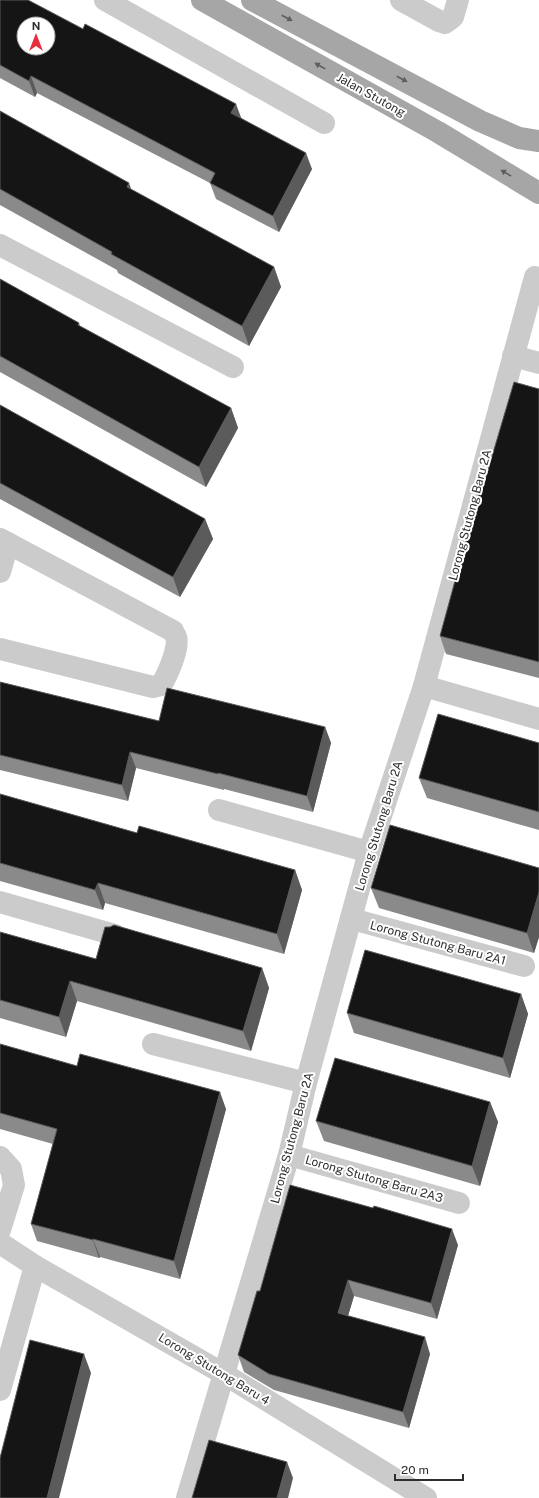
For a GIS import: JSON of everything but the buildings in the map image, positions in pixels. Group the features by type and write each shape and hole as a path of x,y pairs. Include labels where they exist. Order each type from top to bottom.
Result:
{"main road":[{"name":"Jalan Stutong","path":"202,0 438,132 539,193"},
{"path":"252,0 480,121 519,138 539,140"}],"street":[{"path":"105,0 324,123"},
{"path":"401,0 439,21 445,22 453,17 458,0"},
{"path":"0,245 233,367"},
{"name":"Lorong Stutong Baru 2A","path":"187,1498 289,1155 306,1083 352,919 369,852 424,686 535,277"},
{"path":"513,356 539,363"},
{"path":"0,572 4,541 173,631 177,644 166,677 161,685 153,686 0,649"},
{"path":"424,686 539,719"},
{"path":"219,810 369,852"},
{"path":"0,902 115,935"},
{"name":"Lorong Stutong Baru 2A1","path":"352,919 524,966"},
{"path":"153,1044 306,1083"},
{"name":"Lorong Stutong Baru 2A3","path":"289,1155 459,1203"},
{"path":"0,1157 11,1169 14,1185 0,1230"},
{"name":"Lorong Stutong Baru 4","path":"0,1243 35,1266 224,1374 426,1498"},
{"path":"0,1390 35,1266"}]}
